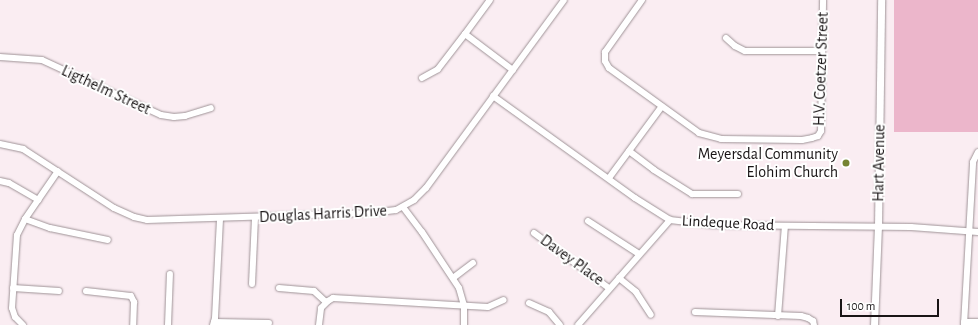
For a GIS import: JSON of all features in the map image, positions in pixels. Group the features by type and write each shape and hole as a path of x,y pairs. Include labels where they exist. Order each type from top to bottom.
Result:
{"street":[{"path":"422,78 438,69 490,0"},
{"name":"Douglas Harris Drive","path":"0,144 23,149 114,208 134,217 153,221 387,212 402,207 419,196 426,188 564,0"},
{"name":"H.V. Coetzer Street","path":"642,0 607,47 604,59 609,68 699,132 721,139 802,140 818,136 822,123 823,0"},
{"name":"Hart Avenue","path":"874,325 878,227 881,0"},
{"path":"465,34 513,70"},
{"path":"726,38 735,46 746,51 822,51"},
{"name":"Ligthelm Street","path":"0,57 42,60 161,115 174,117 185,116 211,108"},
{"name":"Lindeque Road","path":"493,96 670,220 713,225 911,227 978,232"},
{"path":"610,178 662,106"},
{"path":"629,151 654,170 692,194 738,194"},
{"path":"978,152 973,162 964,324 978,322"},
{"path":"23,325 17,320 12,308 16,241 19,230 25,219 58,171"},
{"path":"0,181 9,183 38,200"},
{"path":"402,207 422,232 461,292 464,305 464,325"},
{"path":"220,218 213,324 268,322"},
{"path":"252,284 255,218"},
{"path":"25,219 50,228 108,240"},
{"path":"578,325 670,220"},
{"path":"588,221 639,254"},
{"path":"778,316 785,226"},
{"name":"Davey Place","path":"534,233 609,288"},
{"path":"453,278 472,262"},
{"path":"168,325 170,274"},
{"path":"618,278 636,292 651,315"},
{"path":"13,288 59,292"},
{"path":"279,288 314,291 326,302"},
{"path":"86,291 131,296 134,302 133,325"},
{"path":"319,325 321,308 326,302 333,298 488,307 504,300"},
{"path":"528,303 549,312 560,325"},
{"path":"695,312 808,318 813,321 814,325"},
{"path":"12,325 17,320"}],"shaded area":[{"path":"894,0 978,0 978,132 894,132"}],"place":[{"name":"Meyersdal Community Elohim Church","path":"846,163"}]}
